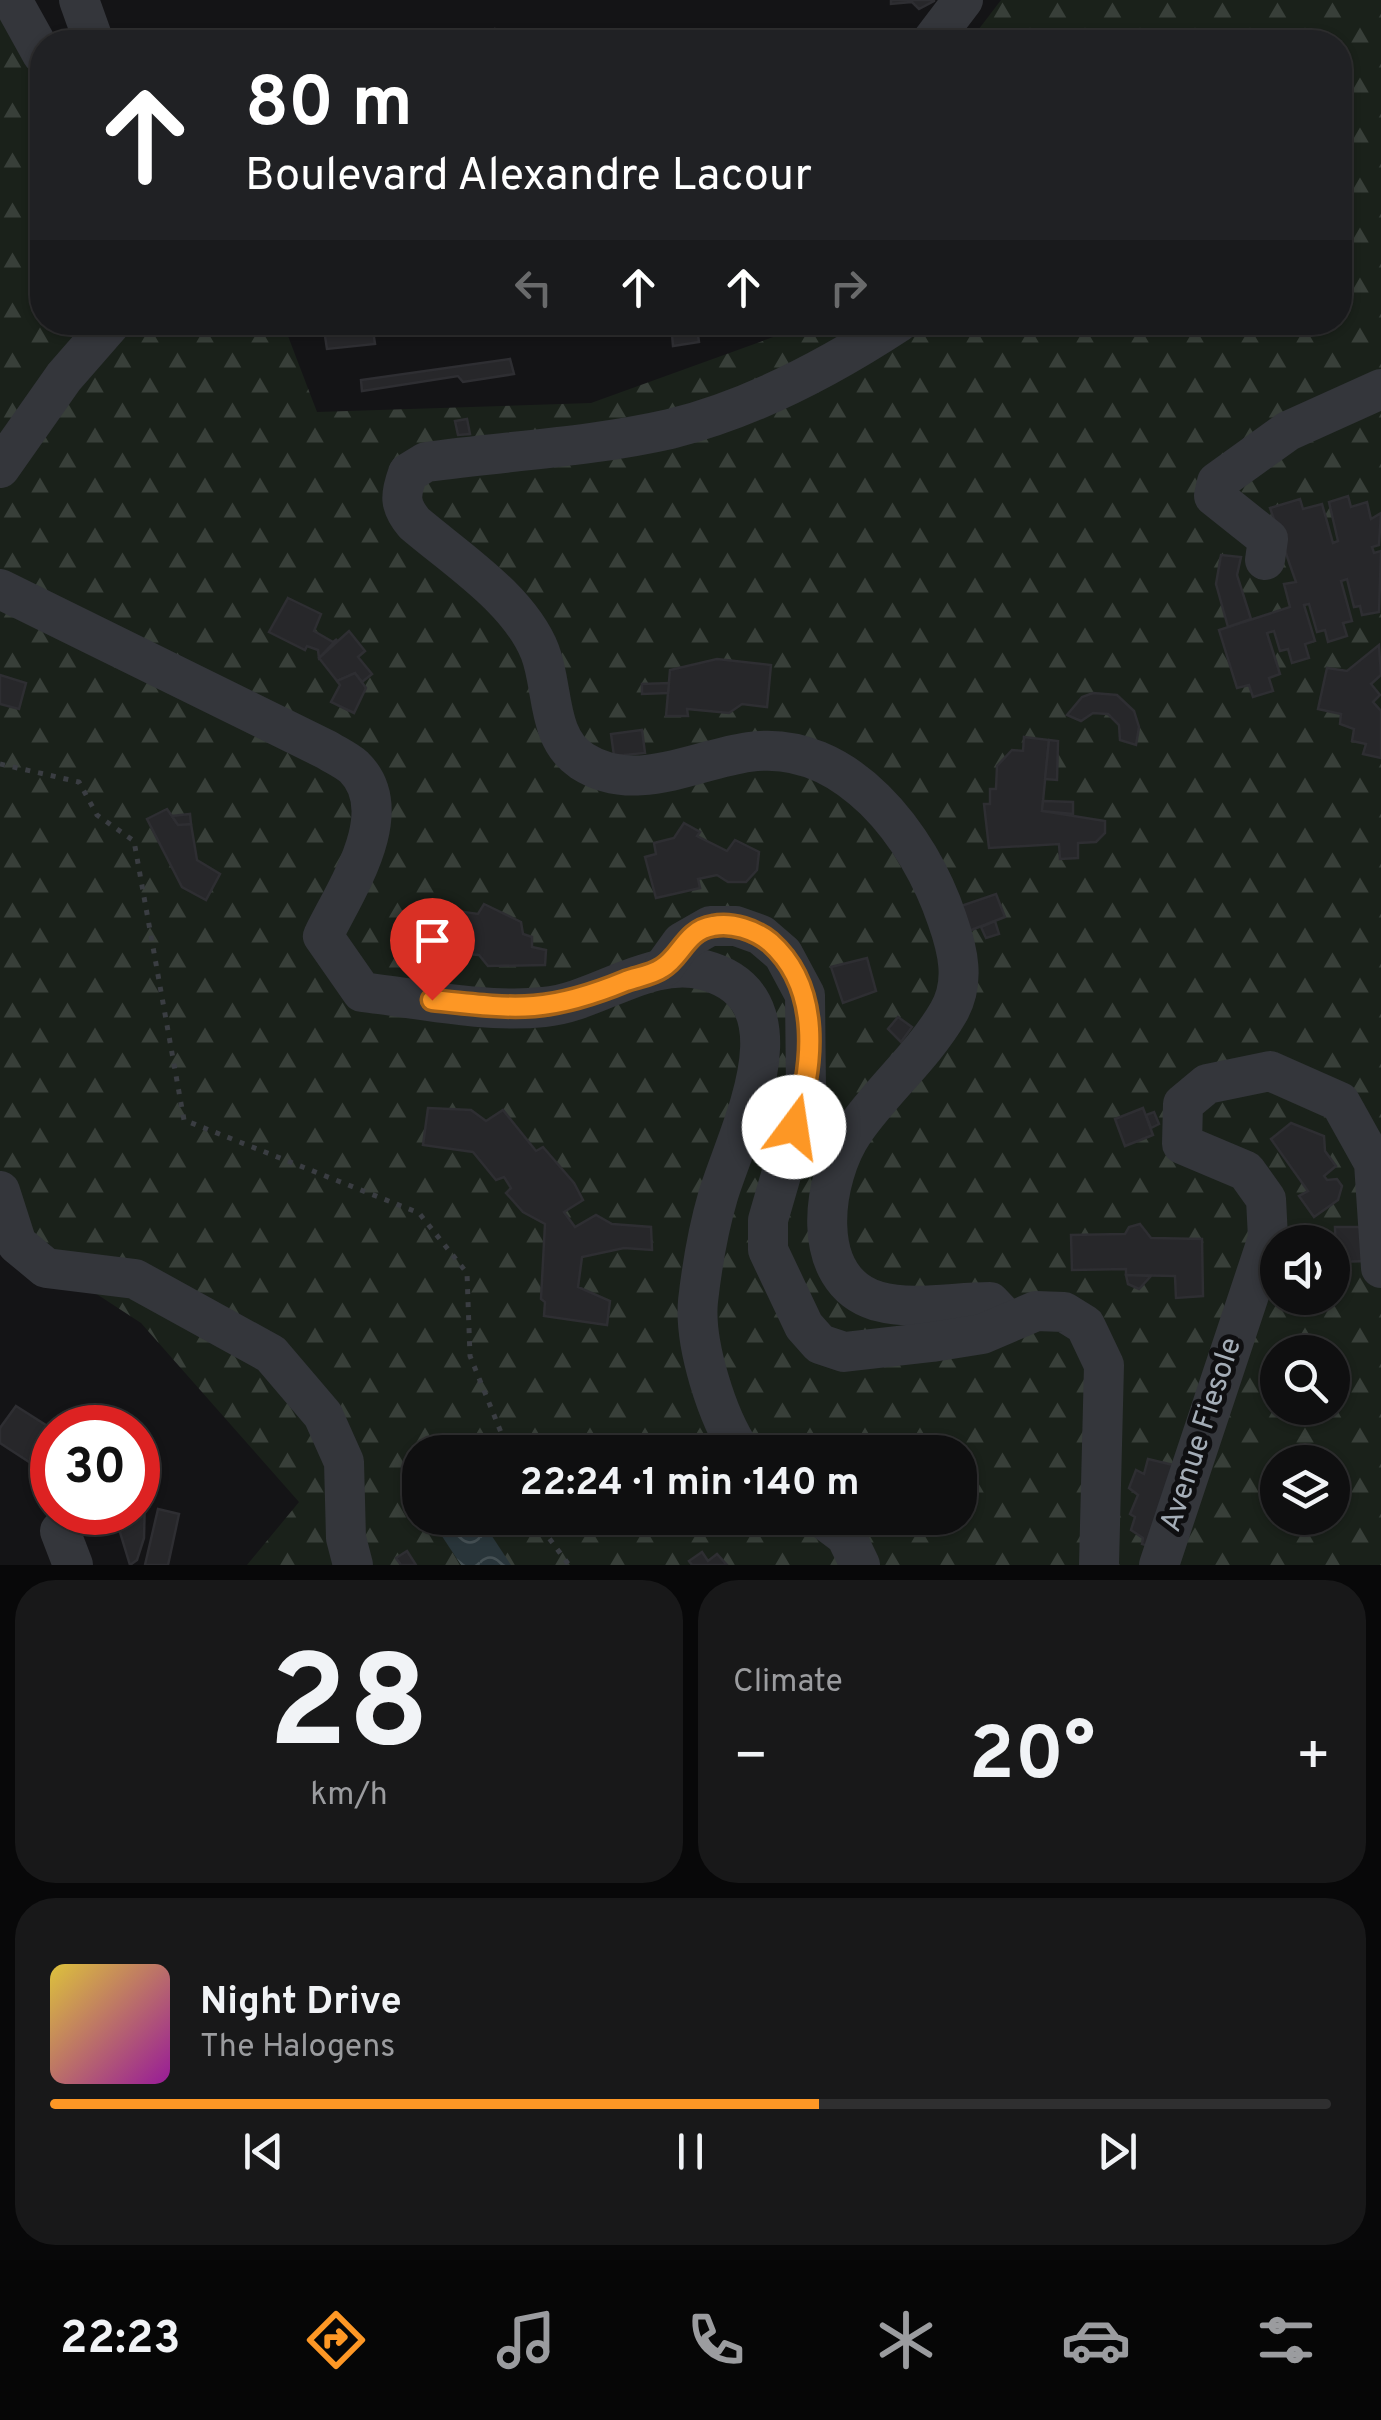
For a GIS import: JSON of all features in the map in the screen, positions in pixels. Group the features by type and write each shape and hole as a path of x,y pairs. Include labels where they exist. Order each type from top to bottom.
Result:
{"street":[{"path":"12,0 30,32"},
{"path":"79,0 90,30"},
{"path":"940,30 963,0"},
{"path":"0,468 64,377 101,335"},
{"path":"879,335 843,358 752,401 670,429 426,462 408,473 400,495 403,510 414,524 511,609 539,648 556,727 566,747 579,759 601,772 632,778 753,751 797,756 846,774 915,846 946,916 960,963 958,984 948,1012 853,1132 833,1169 825,1223 832,1252 850,1285 872,1300 905,1307 990,1302 1009,1322"},
{"path":"1266,560 1268,539 1214,496 1217,482 1288,432 1381,390"},
{"path":"0,589 327,750 362,783 370,836 323,936 362,992 503,1008 543,1008 580,1001 664,968 704,970 748,996 756,1018 761,1058 756,1086 718,1196 698,1306 723,1426 729,1435"},
{"path":"664,968 682,942 710,926 736,926 761,935 795,972 808,1021 806,1090 768,1220 768,1250 804,1326 820,1344 844,1352 982,1334 1036,1311 1064,1312 1085,1325 1104,1365 1099,1565"},
{"name":"Avenue Fiesole","path":"1158,1565 1268,1238 1266,1198 1246,1171 1182,1144 1184,1104 1207,1084 1270,1072 1340,1102 1374,1163 1381,1268"},
{"path":"0,1190 16,1244 46,1268 135,1279 272,1354 323,1415 344,1462 346,1538 353,1565"},
{"path":"845,1535 860,1565"}],"path":[{"path":"0,764 80,782 97,815 134,840 184,1120 419,1213 467,1273 470,1356 501,1435"},
{"path":"547,1535 570,1565"}],"green space":[{"path":"1001,0 1381,0 1381,1565 247,1565 299,1502 141,1323 0,1231 0,10 30,39 30,335 288,335 317,412 591,403 779,335 1352,335 1352,30 978,30"}],"water":[{"path":"441,1535 491,1535 511,1565 461,1565"}],"building":[{"path":"891,0 934,1 919,9 912,2 891,4"},
{"path":"325,335 374,335 375,344 327,349"},
{"path":"672,335 698,335 699,342 673,346"},
{"path":"510,359 514,374 463,382 458,376 362,391 361,380"},
{"path":"467,419 470,434 458,435 455,421"},
{"path":"1348,496 1351,507 1367,502 1371,519 1381,513 1379,545 1372,547 1374,553 1381,551 1379,612 1362,615 1360,606 1354,607 1347,579 1341,581 1352,621 1343,623 1347,636 1328,642 1325,630 1317,632 1309,604 1304,605 1315,641 1305,644 1309,658 1292,663 1288,649 1280,651 1274,631 1267,633 1280,674 1269,678 1273,691 1253,697 1249,685 1237,688 1219,630 1290,607 1284,584 1296,582 1270,508 1300,499 1303,509 1322,504 1333,543 1338,541 1329,502"},
{"path":"1221,555 1241,557 1237,575 1251,619 1228,627 1216,584"},
{"path":"288,598 321,614 314,631 333,642 337,639 319,658 318,650 307,646 305,650 269,632"},
{"path":"349,631 365,651 358,657 372,674 362,682 355,673 337,681 319,658"},
{"path":"1379,645 1381,675 1371,684 1380,695 1373,702 1381,711 1381,758 1363,754 1366,744 1352,741 1354,729 1340,724 1341,714 1318,709 1327,668 1347,671"},
{"path":"717,659 771,665 767,707 742,704 729,713 687,709 688,716 666,716 670,670"},
{"path":"355,673 366,688 354,713 331,702 340,685 337,681"},
{"path":"0,675 26,683 19,709 0,704"},
{"path":"669,683 668,693 642,694 642,684"},
{"path":"1093,693 1117,695 1134,711 1139,727 1136,745 1120,740 1119,725 1108,714 1093,713 1081,721 1067,715 1082,697"},
{"path":"642,730 645,753 614,756 611,734"},
{"path":"1024,737 1049,740 1042,811 1105,821 1105,833 1096,842 1078,843 1078,858 1060,859 1059,844 989,848 984,804 990,804 990,789 996,789 997,766 1012,750 1023,751"},
{"path":"1049,740 1058,741 1057,780 1045,779"},
{"path":"1043,801 1073,802 1073,814 1042,811"},
{"path":"167,809 178,825 191,824 197,860 220,874 206,900 182,887 147,819"},
{"path":"190,814 191,824 178,825 172,816"},
{"path":"684,823 700,832 697,836 727,851 735,840 759,852 757,870 746,882 728,882 717,875 698,879 700,888 656,898 645,857 656,854 654,843 674,838"},
{"path":"996,894 1005,917 966,932 958,907"},
{"path":"484,904 521,922 523,934 532,937 532,947 546,950 545,965 488,966 479,955 467,954 461,969 423,954 435,908 478,914"},
{"path":"995,921 999,934 986,938 981,927"},
{"path":"867,958 876,991 843,1003 831,967"},
{"path":"898,1017 912,1027 901,1042 888,1029"},
{"path":"428,1108 471,1110 486,1121 503,1110 536,1151 543,1147 574,1183 583,1200 564,1212 575,1227 596,1215 612,1224 651,1227 652,1250 624,1248 582,1257 578,1287 610,1301 607,1325 544,1316 545,1302 541,1299 545,1224 523,1212 506,1193 511,1188 504,1177 496,1180 473,1152 423,1145"},
{"path":"1143,1108 1153,1135 1125,1146 1115,1119"},
{"path":"1154,1112 1159,1124 1151,1128 1146,1115"},
{"path":"1291,1123 1324,1136 1325,1151 1336,1166 1324,1176 1327,1180 1337,1179 1342,1186 1338,1200 1314,1217 1299,1196 1308,1191 1271,1139"},
{"path":"1140,1224 1151,1238 1202,1239 1203,1296 1176,1298 1175,1276 1126,1275 1126,1269 1072,1270 1071,1235 1125,1234 1129,1227"},
{"path":"1350,1227 1366,1227 1367,1261 1350,1262"},
{"path":"1126,1275 1151,1276 1139,1289 1128,1284"},
{"path":"16,1406 30,1415 30,1463 0,1443 0,1428"},
{"path":"1148,1459 1173,1465 1154,1548 1142,1544 1143,1538 1131,1530 1135,1517 1130,1514 1138,1495 1129,1488 1136,1470 1144,1474"},
{"path":"160,1509 179,1514 168,1565 145,1565 152,1535 160,1535"},
{"path":"121,1535 144,1535 137,1560 130,1565"},
{"path":"407,1551 416,1565 401,1565 396,1558"},
{"path":"702,1552 708,1561 717,1554 727,1565 692,1565 689,1561"}],"route":[{"path":"432,1000 503,1008 543,1008 580,1001 664,968 682,942 710,926 736,926 761,935 783,954 804,995 808,1021 806,1090 794,1127"}]}
